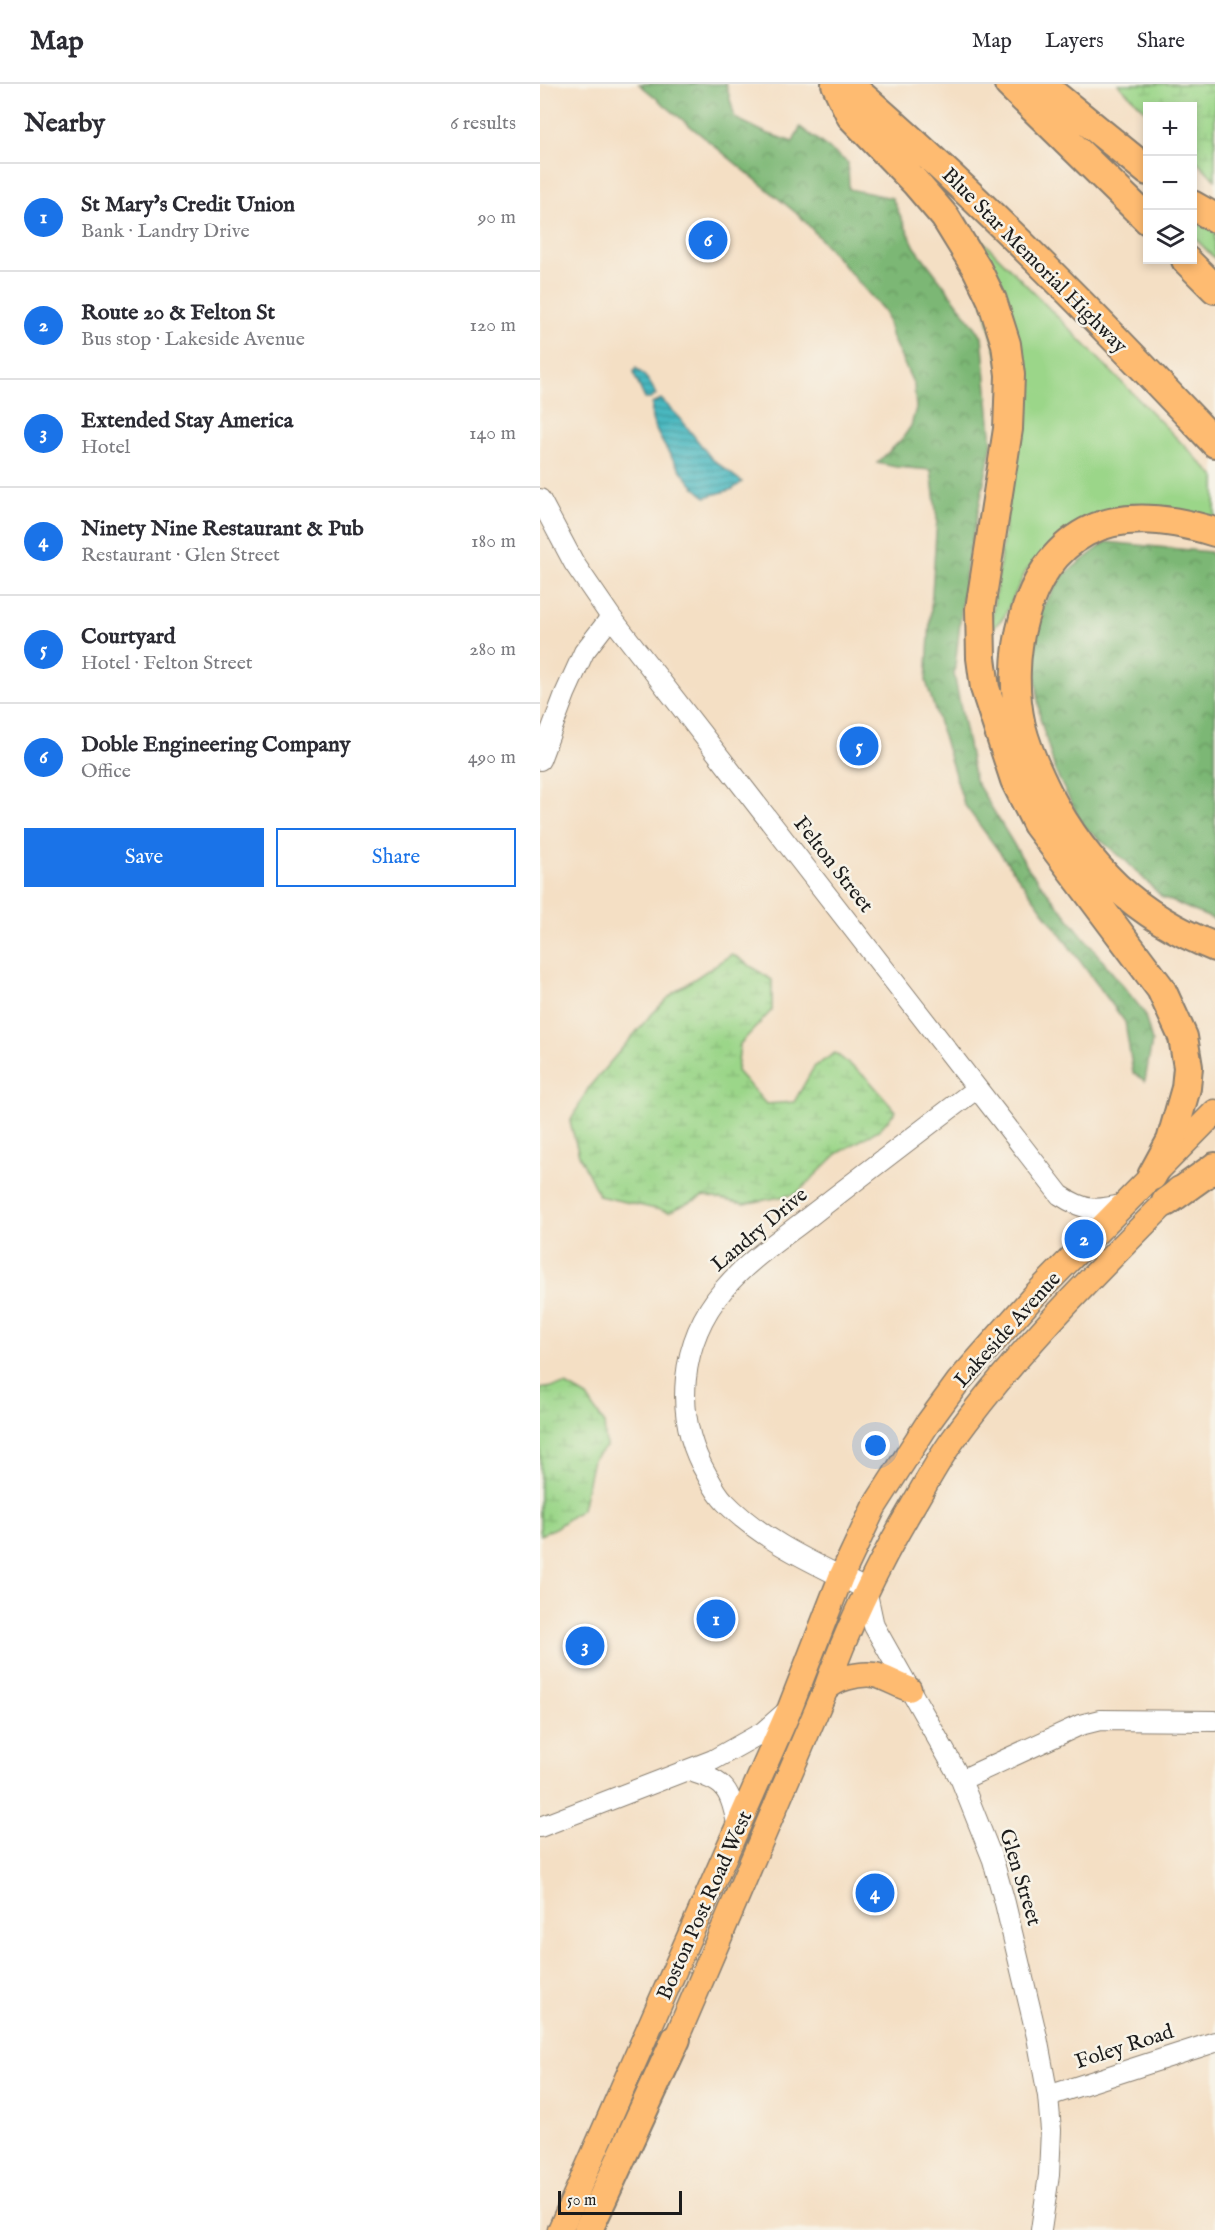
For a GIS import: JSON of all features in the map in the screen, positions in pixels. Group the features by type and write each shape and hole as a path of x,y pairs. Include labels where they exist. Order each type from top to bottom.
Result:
{"highway":[{"path":"836,84 851,116 915,182 945,217 977,269 992,300 1004,337 1010,375 1009,414 980,609 981,658 985,688 1015,780 1037,824 1161,989 1183,1037 1188,1067 1186,1089 1176,1130 1152,1176"},
{"name":"Blue Star Memorial Highway","path":"848,84 915,143 1010,233 1215,443"},
{"path":"1009,84 1143,215"},
{"path":"1041,84 1143,167"},
{"path":"1197,208 1215,218"},
{"path":"1190,264 1215,289"},
{"path":"1215,532 1176,522 1129,521 1107,524 1087,532 1071,543 1045,573 1028,606 1016,652 1016,687 1022,728 1036,769 1057,810 1089,860 1107,879 1149,912 1188,935 1215,947"},
{"path":"1166,1202 1215,1167"},
{"name":"Boston Post Road West","path":"588,2230 676,2039"}],"main road":[{"name":"Lakeside Avenue","path":"841,1576 874,1507 942,1402 1033,1297 1215,1112"},
{"name":"Lakeside Avenue","path":"866,1589 940,1458 969,1418 1045,1327 1215,1153"},
{"name":"Boston Post Road West","path":"560,2230 790,1708 841,1576"},
{"name":"Boston Post Road West","path":"676,2039 825,1691 843,1640 866,1589"},
{"path":"825,1691 830,1684 876,1675 909,1689"}],"street":[{"name":"Felton Street","path":"540,499 574,563 611,617 1060,1196 1078,1207 1099,1210 1125,1204"},
{"path":"540,760 584,652 611,617"},
{"name":"Landry Drive","path":"841,1576 755,1527 723,1500 716,1491 698,1459 688,1432 685,1393 692,1345 708,1312 724,1289 738,1275 763,1253 976,1089"},
{"path":"841,1576 866,1589"},
{"name":"Glen Street","path":"866,1589 874,1626 961,1780 993,1860 1005,1903 1037,2037 1048,2096 1051,2141 1049,2175 1041,2230"},
{"path":"540,1827 689,1771 756,1736 790,1708"},
{"path":"961,1780 1080,1725 1100,1720 1215,1721"},
{"path":"689,1771 712,1778 724,1787 732,1800 738,1827"},
{"name":"Foley Road","path":"1048,2096 1215,2042"}],"green space":[{"path":"639,84 726,84 735,118 766,133 793,142 800,127 848,163 849,189 892,198 915,247 982,336 992,444 967,564 954,674 975,780 1028,868 1144,1012 1152,1041 1145,1081 1133,1073 1125,1022 964,804 926,681 937,519 931,470 877,463 902,439 911,426 916,408 914,385 892,338 885,312 801,217"},
{"path":"1118,84 1215,84 1215,180 1197,161 1197,102 1143,102 1143,108"},
{"path":"1197,223 1215,231 1215,259 1197,240"},
{"path":"974,232 1215,477 1215,518 1062,536 1026,571 1004,617 990,631 1018,435 966,237"},
{"path":"1106,542 1210,552 1215,561 1215,920 1162,897 1126,861 1083,826 1056,773 1040,718 1034,661 1034,621 1062,576"},
{"path":"732,954 772,980 772,1010 740,1044 737,1071 766,1104 794,1102 814,1067 835,1053 868,1079 896,1111 880,1129 837,1154 796,1194 744,1204 704,1196 669,1212 599,1196 579,1155 570,1122 589,1087 648,1018 673,993"},
{"path":"566,1385 587,1397 604,1423 606,1447 593,1459 582,1509 555,1528 540,1535 540,1389"}],"water":[{"path":"636,368 648,380 656,395 650,399 645,399 635,377"},
{"path":"661,399 680,418 711,458 742,482 733,489 706,497 691,483 674,461 655,428 652,404"}],"place":[{"name":"Doble Engineering Company","path":"708,240"},
{"name":"Courtyard","path":"859,746"},
{"name":"Route 20 & Felton St","path":"1084,1239"},
{"name":"St Mary's Credit Union","path":"716,1619"},
{"name":"Extended Stay America","path":"585,1646"},
{"name":"Ninety Nine Restaurant & Pub","path":"875,1893"}]}
